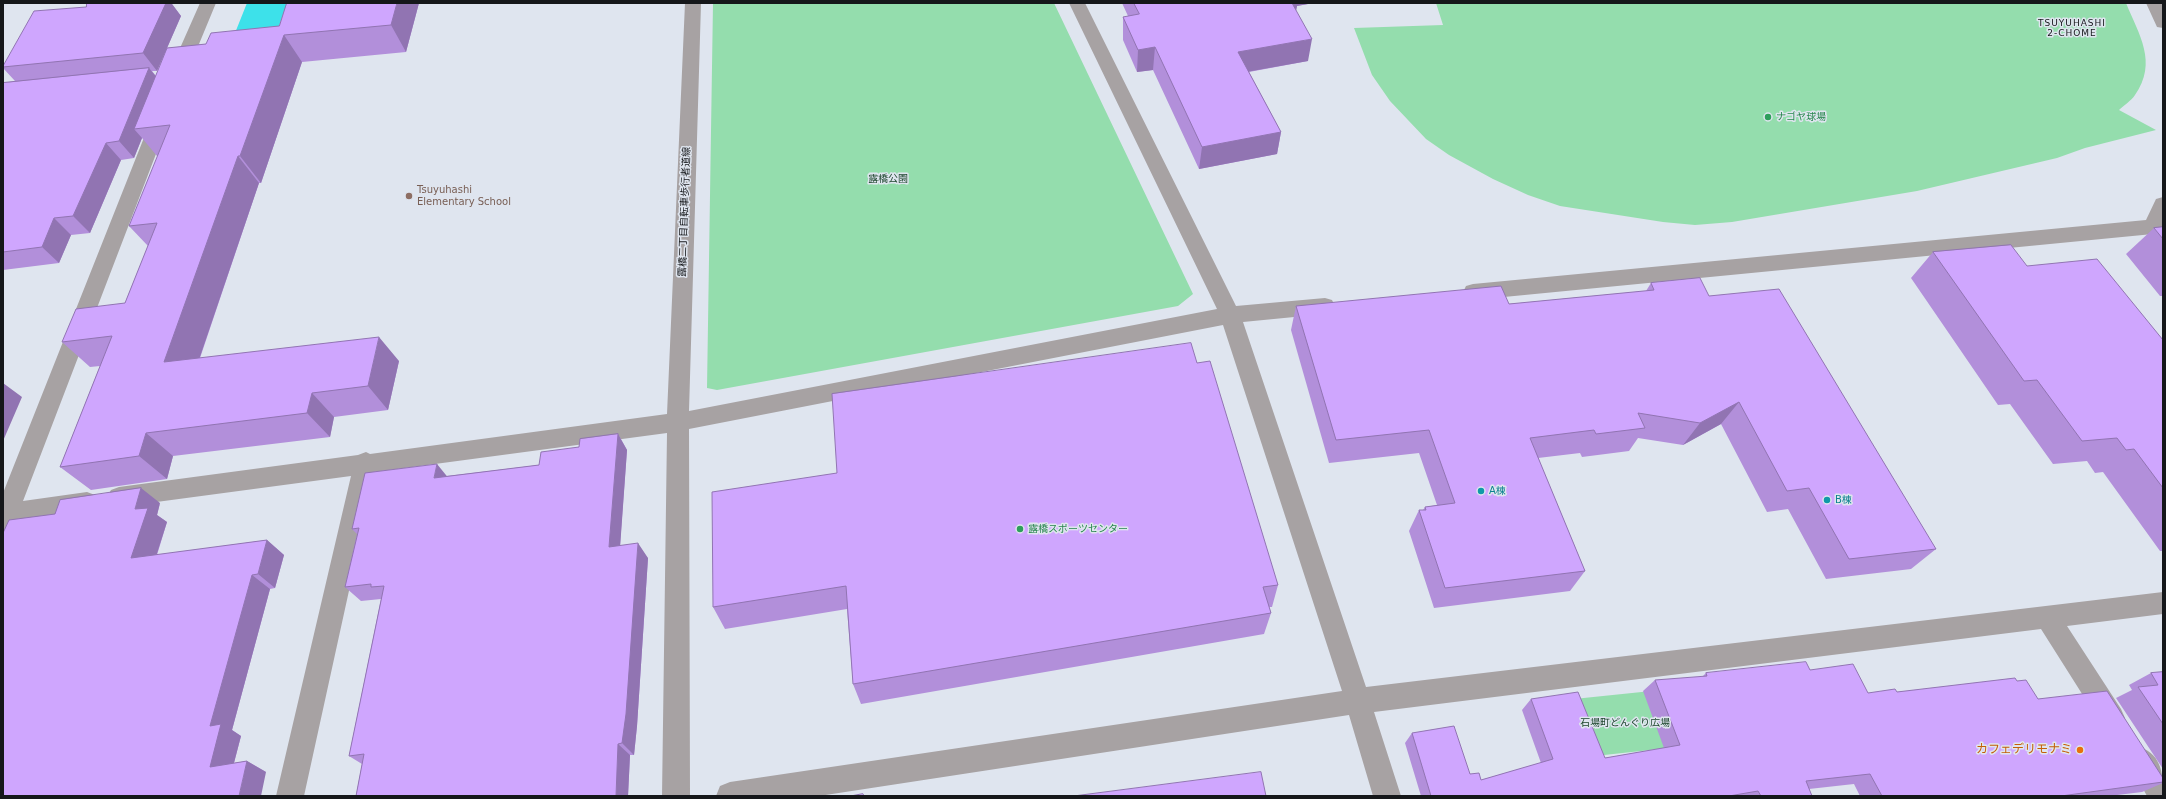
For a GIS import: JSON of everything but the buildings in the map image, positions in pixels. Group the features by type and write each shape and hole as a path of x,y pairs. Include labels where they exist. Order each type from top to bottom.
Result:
{"street":[{"path":"208,3 169,87 4,517 366,462 678,422 1230,315 1341,304"},
{"name":"露橋二丁目自転車歩行者道線","path":"676,796 678,422 693,3"},
{"path":"1076,3 1230,315 1358,701 1387,796"},
{"path":"2154,3 2163,23"},
{"path":"1453,294 2153,227 2163,204"},
{"path":"290,796 366,462"},
{"path":"730,796 1358,701 2163,603"},
{"path":"2048,618 2163,796"}],"green space":[{"name":"露橋公園","path":"713,3 1054,3 1193,294 1178,306 717,390 707,388"},
{"name":"ナゴヤ球場","path":"1436,3 2126,3 2141,37 2146,60 2142,83 2135,95 2119,110 2156,130 2085,148 2057,158 1917,191 1732,222 1695,225 1663,222 1560,206 1528,195 1493,179 1449,155 1426,139 1390,101 1372,75 1354,28 1443,25"},
{"name":"石場町どんぐり広場","path":"1690,687 1714,743 1595,756 1574,699"}],"water":[{"path":"247,3 293,3 282,33 233,38"}],"place":[{"name":"ナゴヤ球場","path":"1768,117"},
{"name":"Tsuyuhashi Elementary School","path":"409,196"},
{"name":"A棟","path":"1481,491"},
{"name":"B棟","path":"1827,500"},
{"name":"露橋スポーツセンター","path":"1020,529"},
{"name":"カフェデリモナミ","path":"2080,750"}],"district":[{"name":"TSUYUHASHI 2-CHOME","path":"2072,30"}]}
